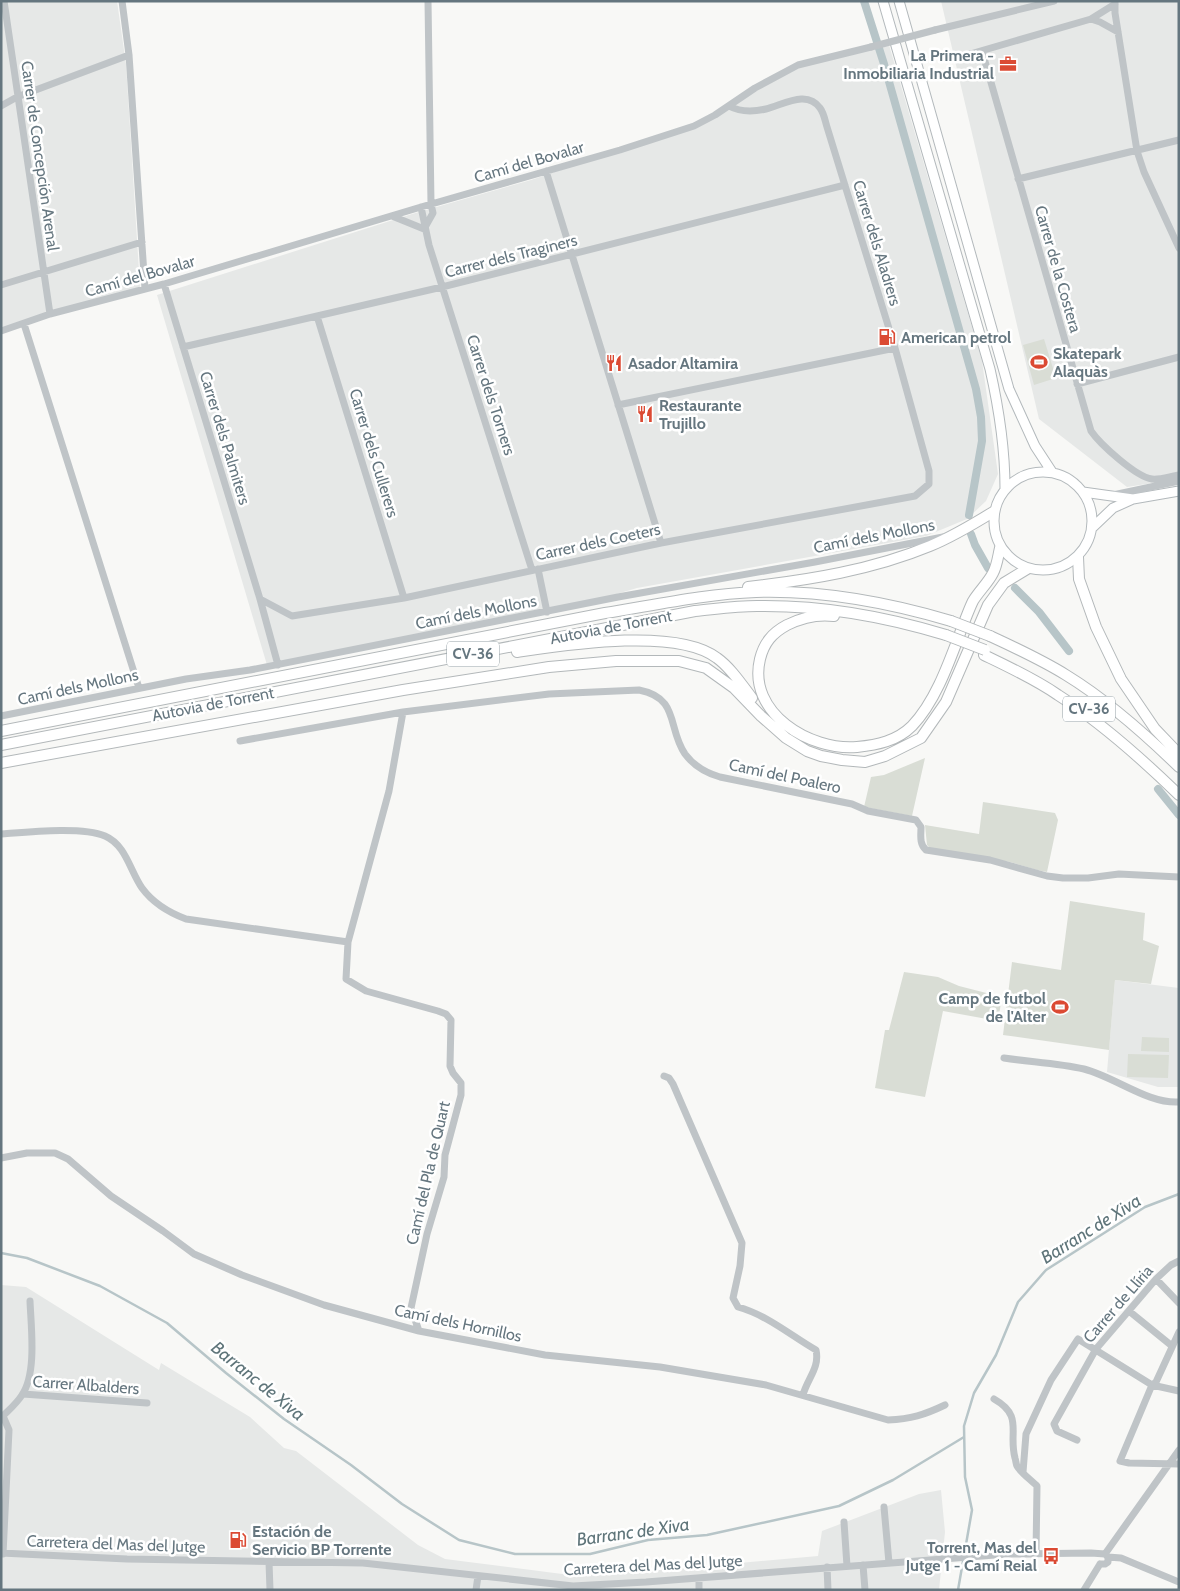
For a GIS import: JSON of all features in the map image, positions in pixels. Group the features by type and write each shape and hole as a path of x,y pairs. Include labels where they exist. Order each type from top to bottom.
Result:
{"highway":[{"path":"605,613 627,605 693,593 807,580 894,559 929,547 956,534 993,512"},
{"path":"945,638 849,617 824,615 797,620 776,632 764,646 758,668 760,689 770,710 788,728 823,744 843,748 870,746 893,740 912,726 933,698 973,601 993,573 1000,548"},
{"path":"1078,557 1080,579 1096,626 1121,679 1155,729 1179,754"},
{"path":"1,762 413,689 549,667 616,660 678,661 706,668 734,688 786,738 807,751 842,760 865,762 885,756 921,738 946,702 988,605 1004,583 1027,569"},
{"name":"Autovia de Torrent","path":"1,731 605,613 704,597 756,592 812,593 854,598 906,608 951,621 990,636 1030,655 1066,676 1114,709 1179,767"},
{"name":"Autovia de Torrent","path":"1,745 695,611 756,606 809,607 904,622 1024,668 1060,689 1109,723 1179,787"},
{"path":"397,669 428,668 578,644 656,641 689,645 716,657 737,678 766,717 786,738"},
{"path":"985,653 1058,694 1106,728 1179,795"}],"main road":[{"path":"883,1 990,369 1000,416 1005,460 1005,488 993,512 993,531 1000,548 1012,561 1027,569 1045,571 1063,567 1078,557 1092,528 1113,508 1133,499 1179,491"},
{"path":"899,1 1010,389 1035,446 1052,472"},
{"path":"1005,488 1027,474 1052,472 1070,479 1083,492 1091,509 1092,528"},
{"path":"1083,492 1133,499"}],"street":[{"name":"Carrer de Concepción Arenal","path":"4,1 42,273 50,314"},
{"path":"122,1 129,55 145,289"},
{"path":"392,216 424,229 433,214 431,204 428,1"},
{"name":"Camí del Bovalar","path":"1,330 50,314 164,284 620,150 694,126 729,106 755,88 798,65 1054,1"},
{"path":"960,57 1091,20 1115,3 1137,151 1144,172 1179,248"},
{"path":"1091,20 1100,22 1118,32"},
{"name":"Carrer de la Costera","path":"982,51 1091,431 1097,440 1140,476 1153,479 1179,475"},
{"path":"1,106 17,97 129,55"},
{"name":"Carrer dels Aladrers","path":"729,106 744,112 766,109 792,100 803,99 812,101 820,108 895,348 930,471"},
{"path":"1018,179 1179,140"},
{"path":"546,171 661,542"},
{"name":"Carrer dels Traginers","path":"183,347 442,287 845,185"},
{"name":"Carrer dels Torners","path":"421,207 424,229 442,287 547,612"},
{"path":"1,286 142,242"},
{"name":"Carrer dels Palmiters","path":"164,284 260,599 278,665"},
{"name":"Carrer dels Cullerers","path":"317,316 404,598"},
{"path":"24,324 139,688"},
{"path":"618,405 895,348"},
{"path":"1077,384 1179,357"},
{"name":"Carrer dels Coeters","path":"260,599 292,616 404,598 661,542 915,496 930,484 930,471"},
{"path":"1108,496 1179,481"},
{"name":"Camí dels Mollons","path":"1,716 186,678 278,665 956,534"},
{"name":"Camí del Poalero","path":"403,712 549,694 603,690 644,691 659,698 668,708 677,738 684,753 704,771 720,777 852,804 868,811 916,820 921,827 922,847 926,850 990,860 1047,876 1063,878 1088,878 1119,874 1179,877"},
{"path":"240,741 403,712"},
{"name":"Camí del Pla de Quart","path":"403,712 389,791 348,942 346,979 366,991 438,1011 446,1014 451,1020 450,1066 453,1074 461,1083 461,1094 446,1144 444,1177 427,1234 410,1308 418,1331"},
{"path":"1,834 83,831 105,835 117,843 142,888 171,914 186,919 348,942"},
{"path":"1004,1058 1084,1069 1111,1078 1152,1097 1179,1102"},
{"path":"664,1076 669,1078 673,1084 742,1243 740,1266 733,1298 738,1307 752,1310 763,1316 816,1350 818,1357 816,1365 803,1396"},
{"name":"Camí dels Hornillos","path":"1,1158 27,1153 54,1153 68,1159 111,1196 163,1230 194,1254 242,1275 324,1305 418,1331 545,1355 660,1366 766,1385 888,1420 908,1419 925,1415 945,1405"},
{"name":"Carrer de Llíria","path":"1077,1440 1057,1431 1054,1424 1096,1349 1156,1279 1171,1265 1179,1261"},
{"path":"1156,1279 1179,1303"},
{"path":"2,1554 9,1430 2,1416 23,1394 31,1368 32,1334 30,1301"},
{"path":"1129,1311 1172,1346"},
{"path":"1179,1332 1156,1382 1152,1385 1120,1462 1179,1464"},
{"path":"1023,1472 1026,1434 1050,1380 1078,1339 1152,1385 1179,1391"},
{"name":"Carrer Albalders","path":"23,1394 147,1403"},
{"path":"994,1399 1006,1406 1011,1413 1013,1451 1017,1466 1037,1486 1036,1554"},
{"path":"1084,1590 1100,1564 1107,1564 1105,1555 1179,1450"},
{"path":"884,1508 889,1563"},
{"path":"844,1522 847,1566"},
{"name":"Carretera del Mas del Jutge","path":"2,1554 127,1559 363,1563 572,1586 1008,1554 1105,1555 1121,1558 1179,1582"},
{"path":"269,1562 270,1590"},
{"path":"863,1565 865,1590"},
{"path":"826,1567 828,1590"},
{"path":"476,1590 478,1576"},
{"path":"699,1578 699,1590"}],"shaded area":[{"path":"1,1 117,1 126,64 140,287 1,329"},
{"path":"941,1 1179,1 1179,479 1127,487 1039,419"},
{"path":"889,45 982,361 998,474 986,501 967,519 926,536 637,588 586,603 267,665 157,295 412,214 531,180 692,125 800,67"},
{"name":"Skatepark Alaquàs","path":"1044,339 1056,378 1034,385 1023,345"},
{"path":"925,758 912,816 864,807 871,777 884,775"},
{"path":"983,802 1055,813 1058,820 1047,872 1010,862 930,848 927,845 925,825 979,834"},
{"path":"1070,901 1145,913 1143,940 1159,946 1151,984 1115,980 1109,1050 1003,1035 1012,962 1061,970"},
{"path":"904,972 938,977 959,986 1002,997 998,1021 943,1011 925,1097 875,1088 885,1030 889,1030"},
{"path":"1115,980 1179,988 1179,1087 1158,1087 1107,1072"},
{"path":"1142,1037 1169,1038 1169,1052 1141,1051"},
{"path":"1128,1054 1169,1055 1168,1078 1127,1077"},
{"path":"1,1285 26,1287 159,1370 161,1363 250,1417 284,1448 296,1451 418,1545 445,1559 570,1575 684,1568 818,1556 822,1531 919,1494 941,1490 945,1532 939,1590 1,1590"}],"waterway":[{"path":"864,1 884,64 976,389 981,417 982,441 969,515"},
{"path":"971,534 988,568"},
{"path":"1015,588 1039,612 1069,651"},
{"path":"1158,789 1179,815"},
{"name":"Barranc de Xiva","path":"958,1590 972,1510 965,1477 964,1426 974,1393 996,1355 1018,1302 1046,1270 1145,1207 1179,1194"},
{"name":"Barranc de Xiva","path":"1,1253 27,1258 100,1286 167,1323 284,1419 351,1465 402,1504 459,1540 515,1554 590,1554 648,1540 707,1535 839,1506 893,1480 964,1437"}],"place":[{"name":"La Primera - Inmobiliaria Industrial","path":"1008,64"},
{"name":"American petrol","path":"887,337"},
{"name":"Skatepark Alaquàs","path":"1039,362"},
{"name":"Asador Altamira","path":"614,363"},
{"name":"Restaurante Trujillo","path":"645,414"},
{"name":"Camp de futbol de l'Alter","path":"1060,1007"},
{"name":"Estación de Servicio BP Torrente","path":"238,1540"},
{"name":"Torrent, Mas del Jutge 1 - Camí Reial","path":"1051,1556"}]}
